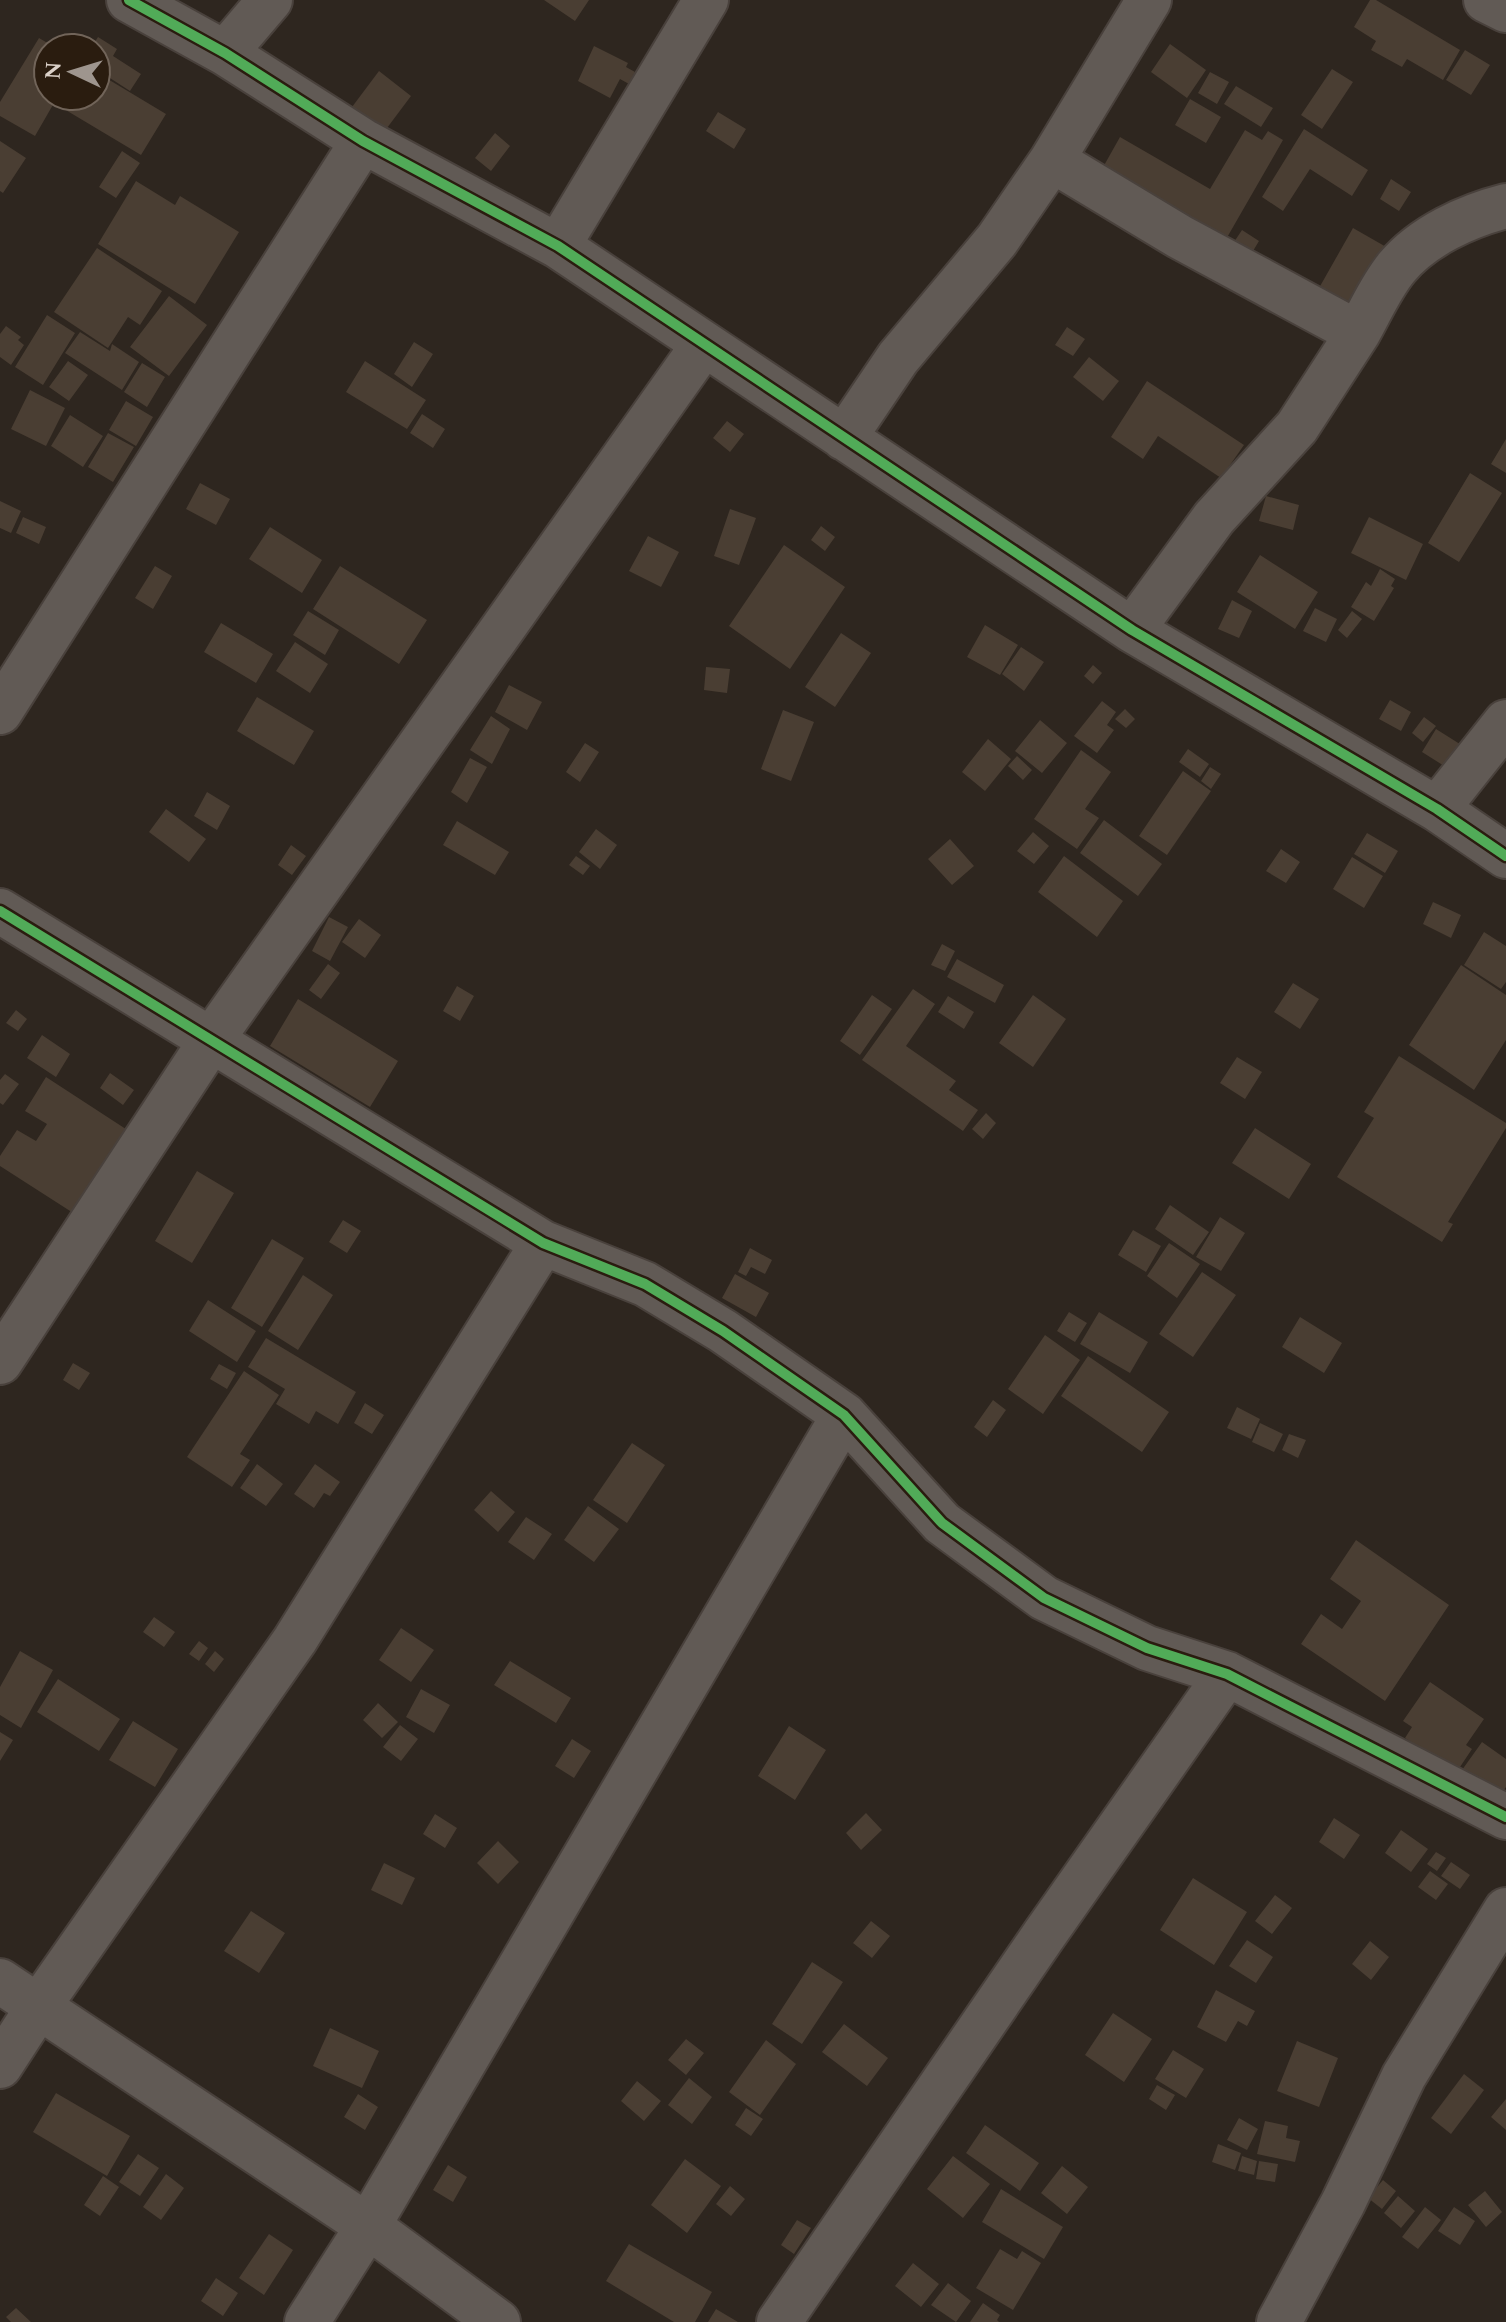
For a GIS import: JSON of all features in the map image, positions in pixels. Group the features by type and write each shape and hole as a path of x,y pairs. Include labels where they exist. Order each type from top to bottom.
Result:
{"street":[{"path":"129,0 225,53 363,141 558,246 1132,630 1437,809 1506,856"},
{"path":"225,53 270,0"},
{"path":"558,246 706,0"},
{"path":"844,438 898,358 997,240 1052,160 1149,0"},
{"path":"1486,0 1506,10"},
{"path":"0,712 363,141"},
{"path":"1052,160 1180,237 1358,333"},
{"path":"1132,630 1214,518 1297,427 1397,267 1431,236 1506,206"},
{"path":"0,1362 212,1039 704,344"},
{"path":"1437,809 1506,722"},
{"path":"0,911 543,1243 645,1284 723,1331 844,1415 942,1523 1044,1598 1147,1648 1227,1674 1506,1817"},
{"path":"0,2066 295,1640 543,1243"},
{"path":"307,2322 368,2226 844,1415"},
{"path":"779,2322 1227,1674"},
{"path":"1279,2322 1343,2203 1404,2076 1506,1910"},
{"path":"0,1981 368,2226 498,2322"}],"building":[{"path":"544,0 589,0 575,21"},
{"path":"1370,0 1376,0 1460,50 1443,80 1407,59 1402,67 1371,50 1376,41 1354,27"},
{"path":"1170,44 1206,70 1187,98 1151,72"},
{"path":"112,46 117,49 113,56 141,74 130,91 112,79"},
{"path":"594,46 628,63 626,67 635,72 629,84 620,79 610,98 578,81"},
{"path":"32,49 32,112 49,112 35,136 0,116 0,102"},
{"path":"1465,50 1490,65 1471,95 1446,80"},
{"path":"1332,69 1353,82 1322,129 1301,115"},
{"path":"379,71 411,96 384,132 352,107"},
{"path":"1210,72 1229,82 1217,104 1198,93"},
{"path":"112,82 166,114 141,155 69,112 112,112"},
{"path":"1236,86 1273,108 1261,127 1224,104"},
{"path":"1190,99 1221,117 1206,143 1175,125"},
{"path":"718,112 746,129 734,149 706,131"},
{"path":"1304,129 1368,170 1352,196 1310,169 1283,211 1262,197"},
{"path":"1245,130 1262,140 1268,131 1283,140 1225,241 1102,169 1120,137 1210,189"},
{"path":"495,133 510,146 491,171 475,158"},
{"path":"0,141 26,158 3,193 0,191"},
{"path":"122,151 140,163 116,198 99,187"},
{"path":"1391,179 1411,192 1399,211 1380,199"},
{"path":"136,181 175,205 180,196 239,232 195,304 98,244"},
{"path":"1353,228 1388,248 1353,308 1319,288"},
{"path":"1242,230 1259,241 1250,256 1232,245"},
{"path":"97,248 162,291 140,325 128,317 108,348 54,312"},
{"path":"169,296 207,325 169,376 130,347"},
{"path":"47,315 75,333 43,385 15,367"},
{"path":"6,326 21,337 18,340 24,345 11,365 0,357 0,334"},
{"path":"1067,327 1085,339 1073,356 1055,345"},
{"path":"80,332 110,351 112,344 139,362 122,390 65,353"},
{"path":"414,342 433,354 412,387 394,374"},
{"path":"1089,357 1119,381 1103,401 1073,377"},
{"path":"68,361 88,375 69,401 49,387"},
{"path":"365,361 426,400 407,429 346,392"},
{"path":"142,363 165,377 147,407 124,392"},
{"path":"1147,381 1244,445 1221,478 1158,436 1143,459 1111,437"},
{"path":"30,390 65,408 46,446 11,429"},
{"path":"126,401 153,417 136,446 109,430"},
{"path":"422,414 445,429 433,448 410,433"},
{"path":"70,415 103,436 83,467 51,446"},
{"path":"727,421 744,434 730,452 713,438"},
{"path":"108,433 134,447 113,482 88,467"},
{"path":"1506,439 1506,473 1491,464"},
{"path":"1470,473 1502,493 1459,562 1428,543"},
{"path":"200,483 230,499 216,525 186,509"},
{"path":"1266,496 1299,505 1293,530 1259,521"},
{"path":"0,501 21,511 11,533 0,528"},
{"path":"730,509 756,518 739,565 714,556"},
{"path":"23,517 46,527 39,544 16,533"},
{"path":"1369,517 1423,544 1406,580 1351,553"},
{"path":"821,526 835,537 825,551 811,540"},
{"path":"270,527 322,560 302,593 249,559"},
{"path":"648,536 679,552 661,587 629,571"},
{"path":"784,545 845,587 790,669 729,626"},
{"path":"1260,555 1318,592 1295,629 1237,592"},
{"path":"155,566 172,576 153,609 135,598"},
{"path":"340,566 427,620 399,664 313,609"},
{"path":"1380,569 1395,579 1391,586 1394,588 1374,621 1351,607 1366,582 1371,586"},
{"path":"1232,600 1252,611 1239,638 1218,629"},
{"path":"1315,608 1337,619 1326,642 1303,631"},
{"path":"308,611 339,630 325,655 293,635"},
{"path":"1352,611 1362,619 1347,638 1338,630"},
{"path":"221,623 273,654 256,683 204,652"},
{"path":"985,625 1018,645 1000,675 967,657"},
{"path":"841,633 871,653 835,707 805,687"},
{"path":"295,642 328,664 310,693 276,671"},
{"path":"1021,647 1044,662 1024,691 1002,674"},
{"path":"1093,665 1102,673 1093,684 1084,676"},
{"path":"706,667 730,669 727,693 704,690"},
{"path":"509,685 542,702 527,730 495,712"},
{"path":"257,697 314,731 294,765 237,731"},
{"path":"1390,700 1411,712 1401,731 1379,719"},
{"path":"1102,701 1116,712 1107,725 1114,730 1097,753 1074,736"},
{"path":"1125,709 1135,719 1126,728 1115,719"},
{"path":"783,710 814,722 791,781 761,769"},
{"path":"491,716 510,729 492,764 470,750"},
{"path":"1424,717 1436,726 1423,742 1412,733"},
{"path":"1040,720 1067,743 1042,773 1015,751"},
{"path":"1436,729 1463,746 1449,769 1422,752"},
{"path":"988,739 1011,759 985,791 962,772"},
{"path":"585,743 599,752 580,782 566,772"},
{"path":"1188,749 1209,764 1200,777 1179,762"},
{"path":"1081,750 1111,772 1085,809 1099,818 1077,849 1034,819"},
{"path":"1017,756 1032,770 1023,780 1008,766"},
{"path":"470,758 487,767 467,803 451,792"},
{"path":"1210,767 1221,774 1211,789 1201,781"},
{"path":"1183,771 1211,791 1167,855 1139,836"},
{"path":"207,792 230,806 217,830 194,816"},
{"path":"166,809 206,839 189,862 149,832"},
{"path":"1104,820 1162,864 1138,896 1080,853"},
{"path":"457,821 509,852 495,875 443,845"},
{"path":"596,829 617,845 600,869 579,852"},
{"path":"1033,832 1049,846 1034,864 1017,851"},
{"path":"1367,833 1398,851 1385,873 1354,854"},
{"path":"950,839 974,866 952,885 928,859"},
{"path":"291,845 306,856 292,875 278,865"},
{"path":"1281,849 1300,862 1286,883 1266,871"},
{"path":"576,856 590,866 583,875 569,865"},
{"path":"1064,856 1123,901 1097,937 1038,892"},
{"path":"1352,857 1383,876 1364,908 1333,889"},
{"path":"1433,902 1461,915 1451,938 1423,924"},
{"path":"329,917 348,927 330,961 312,951"},
{"path":"359,919 381,935 365,958 342,942"},
{"path":"1484,932 1506,946 1506,982 1501,989 1464,965"},
{"path":"942,944 955,951 945,971 931,965"},
{"path":"957,959 1004,985 995,1003 947,977"},
{"path":"328,964 340,973 321,999 309,990"},
{"path":"1461,965 1506,995 1506,1040 1474,1090 1409,1045"},
{"path":"1293,983 1319,999 1300,1029 1274,1012"},
{"path":"457,986 474,996 460,1021 443,1011"},
{"path":"913,989 935,1004 906,1046 956,1081 949,1090 978,1110 963,1131 862,1060"},
{"path":"872,995 892,1009 860,1055 840,1041"},
{"path":"1033,995 1066,1019 1033,1067 999,1043"},
{"path":"948,996 974,1012 964,1029 938,1012"},
{"path":"298,999 398,1061 370,1107 270,1046"},
{"path":"16,1010 27,1019 18,1031 6,1023"},
{"path":"42,1035 70,1054 56,1077 27,1058"},
{"path":"1399,1056 1506,1123 1506,1128 1448,1222 1453,1224 1442,1242 1337,1177 1374,1118 1364,1112"},
{"path":"1237,1057 1262,1072 1245,1099 1220,1083"},
{"path":"110,1073 134,1090 123,1105 100,1088"},
{"path":"5,1074 19,1084 3,1105 0,1103 0,1080"},
{"path":"46,1077 135,1135 81,1218 0,1166 0,1156 17,1130 36,1141 47,1124 25,1111"},
{"path":"986,1113 996,1123 983,1139 972,1129"},
{"path":"1255,1128 1311,1164 1289,1199 1232,1163"},
{"path":"197,1171 234,1193 192,1263 155,1241"},
{"path":"1170,1205 1209,1232 1193,1255 1155,1229"},
{"path":"1220,1217 1245,1233 1221,1271 1196,1257"},
{"path":"343,1220 361,1231 347,1253 329,1242"},
{"path":"1133,1230 1161,1246 1146,1272 1118,1255"},
{"path":"272,1239 304,1258 262,1327 231,1308"},
{"path":"1169,1243 1200,1264 1177,1298 1147,1276"},
{"path":"750,1248 772,1260 765,1274 751,1267 746,1276 738,1272"},
{"path":"1202,1272 1236,1295 1193,1357 1159,1334"},
{"path":"735,1274 769,1293 756,1317 722,1298"},
{"path":"303,1275 333,1295 298,1350 268,1331"},
{"path":"208,1300 256,1331 237,1362 189,1331"},
{"path":"1069,1312 1087,1323 1075,1342 1057,1331"},
{"path":"1099,1312 1148,1342 1130,1373 1080,1344"},
{"path":"1300,1317 1342,1343 1324,1373 1282,1347"},
{"path":"1045,1335 1080,1360 1043,1414 1008,1389"},
{"path":"266,1338 356,1392 338,1424 316,1411 309,1424 276,1404 285,1389 248,1367"},
{"path":"1088,1356 1169,1412 1142,1452 1061,1396"},
{"path":"73,1363 90,1373 79,1390 63,1380"},
{"path":"219,1364 236,1373 227,1389 210,1379"},
{"path":"244,1371 279,1395 240,1454 250,1460 232,1487 187,1457"},
{"path":"993,1400 1006,1410 987,1437 974,1427"},
{"path":"365,1403 384,1415 372,1434 354,1423"},
{"path":"1237,1407 1260,1419 1251,1439 1227,1428"},
{"path":"1260,1423 1283,1434 1274,1452 1252,1442"},
{"path":"1289,1434 1306,1440 1298,1458 1282,1450"},
{"path":"632,1443 665,1465 627,1523 593,1500"},
{"path":"257,1464 283,1484 266,1506 240,1488"},
{"path":"315,1464 340,1482 330,1496 324,1493 314,1508 294,1494"},
{"path":"491,1491 515,1512 498,1532 474,1510"},
{"path":"588,1506 619,1529 594,1562 564,1540"},
{"path":"526,1517 552,1534 534,1560 508,1542"},
{"path":"1356,1540 1449,1605 1385,1701 1301,1644 1321,1614 1342,1629 1361,1601 1330,1579"},
{"path":"154,1617 175,1632 164,1647 143,1632"},
{"path":"401,1628 434,1650 411,1682 379,1660"},
{"path":"199,1641 208,1648 199,1661 189,1654"},
{"path":"20,1651 53,1670 21,1728 0,1715 0,1687"},
{"path":"215,1651 224,1659 214,1672 205,1664"},
{"path":"510,1661 571,1698 556,1723 494,1685"},
{"path":"58,1679 120,1719 99,1751 37,1712"},
{"path":"1430,1682 1484,1719 1466,1745 1472,1749 1456,1773 1405,1738 1412,1727 1403,1721"},
{"path":"421,1689 450,1705 434,1733 406,1717"},
{"path":"378,1703 398,1722 382,1738 363,1720"},
{"path":"133,1721 178,1749 155,1787 109,1760"},
{"path":"400,1725 418,1739 401,1761 383,1747"},
{"path":"789,1726 826,1750 795,1800 758,1776"},
{"path":"0,1732 13,1740 0,1761"},
{"path":"572,1739 591,1751 574,1778 555,1766"},
{"path":"1482,1742 1506,1759 1506,1787 1499,1797 1462,1770"},
{"path":"866,1813 882,1830 861,1850 846,1833"},
{"path":"435,1814 457,1828 445,1848 423,1834"},
{"path":"1334,1818 1360,1835 1344,1859 1319,1842"},
{"path":"1401,1830 1428,1849 1411,1872 1385,1853"},
{"path":"498,1841 519,1862 498,1884 477,1863"},
{"path":"1436,1852 1446,1858 1437,1871 1427,1864"},
{"path":"1451,1862 1470,1875 1460,1889 1441,1876"},
{"path":"384,1863 415,1878 402,1905 371,1890"},
{"path":"1430,1871 1448,1884 1436,1900 1418,1887"},
{"path":"1193,1878 1247,1912 1214,1965 1160,1930"},
{"path":"1275,1895 1292,1908 1272,1934 1255,1921"},
{"path":"251,1911 285,1933 259,1973 224,1951"},
{"path":"871,1921 890,1936 872,1958 853,1943"},
{"path":"1247,1940 1273,1957 1256,1983 1229,1966"},
{"path":"1370,1941 1389,1957 1371,1980 1352,1964"},
{"path":"812,1962 843,1982 802,2044 772,2024"},
{"path":"1216,1990 1255,2011 1247,2026 1238,2021 1226,2042 1197,2027"},
{"path":"1113,2013 1152,2039 1124,2082 1085,2055"},
{"path":"844,2024 888,2058 867,2086 822,2052"},
{"path":"330,2028 379,2051 362,2088 313,2066"},
{"path":"686,2039 704,2053 686,2075 668,2060"},
{"path":"766,2040 796,2064 760,2115 729,2092"},
{"path":"1297,2041 1338,2058 1319,2107 1277,2091"},
{"path":"1173,2050 1204,2069 1186,2098 1155,2079"},
{"path":"1464,2074 1484,2090 1451,2134 1431,2118"},
{"path":"689,2078 712,2097 692,2124 668,2105"},
{"path":"637,2081 661,2101 644,2121 621,2101"},
{"path":"1157,2085 1175,2095 1166,2110 1149,2099"},
{"path":"56,2093 130,2136 107,2176 33,2132"},
{"path":"358,2094 378,2107 365,2130 344,2117"},
{"path":"1506,2099 1506,2130 1491,2117"},
{"path":"746,2108 763,2119 751,2136 735,2125"},
{"path":"1239,2118 1258,2129 1247,2150 1227,2140"},
{"path":"1265,2121 1288,2126 1286,2138 1300,2141 1295,2162 1257,2154"},
{"path":"985,2125 1039,2163 1020,2191 966,2153"},
{"path":"1218,2144 1241,2153 1235,2170 1212,2162"},
{"path":"138,2154 159,2168 140,2196 119,2182"},
{"path":"953,2156 990,2184 963,2218 927,2189"},
{"path":"1242,2156 1257,2161 1254,2175 1238,2171"},
{"path":"685,2159 721,2186 687,2233 651,2205"},
{"path":"1259,2161 1278,2164 1275,2182 1256,2179"},
{"path":"448,2165 467,2177 453,2202 433,2190"},
{"path":"1062,2166 1088,2187 1067,2214 1041,2193"},
{"path":"166,2174 184,2188 161,2220 143,2207"},
{"path":"103,2176 119,2187 100,2216 84,2205"},
{"path":"1383,2180 1396,2191 1382,2209 1368,2198"},
{"path":"730,2186 745,2199 731,2216 716,2204"},
{"path":"1001,2189 1063,2227 1044,2259 982,2222"},
{"path":"1485,2191 1502,2212 1486,2227 1468,2205"},
{"path":"1398,2196 1415,2211 1401,2228 1384,2213"},
{"path":"1425,2207 1441,2220 1418,2249 1402,2237"},
{"path":"1454,2207 1475,2221 1460,2245 1438,2231"},
{"path":"797,2220 811,2228 794,2254 781,2245"},
{"path":"269,2234 293,2250 264,2295 239,2278"},
{"path":"629,2244 712,2292 695,2322 674,2322 606,2281"},
{"path":"1000,2249 1017,2259 1022,2251 1041,2263 1013,2310 976,2288"},
{"path":"913,2263 939,2284 921,2307 895,2286"},
{"path":"216,2278 238,2293 223,2316 201,2301"},
{"path":"948,2283 971,2301 956,2322 931,2305"},
{"path":"983,2303 1000,2315 999,2322 970,2322"},
{"path":"16,2308 31,2322 11,2322 6,2317"},
{"path":"716,2309 738,2322 708,2322"}],"cycle path":[{"path":"129,0 225,53 363,141 558,246 1132,630 1437,809 1506,856"},
{"path":"0,911 543,1243 645,1284 723,1331 844,1415 942,1523 1044,1598 1147,1648 1227,1674 1506,1817"}]}
